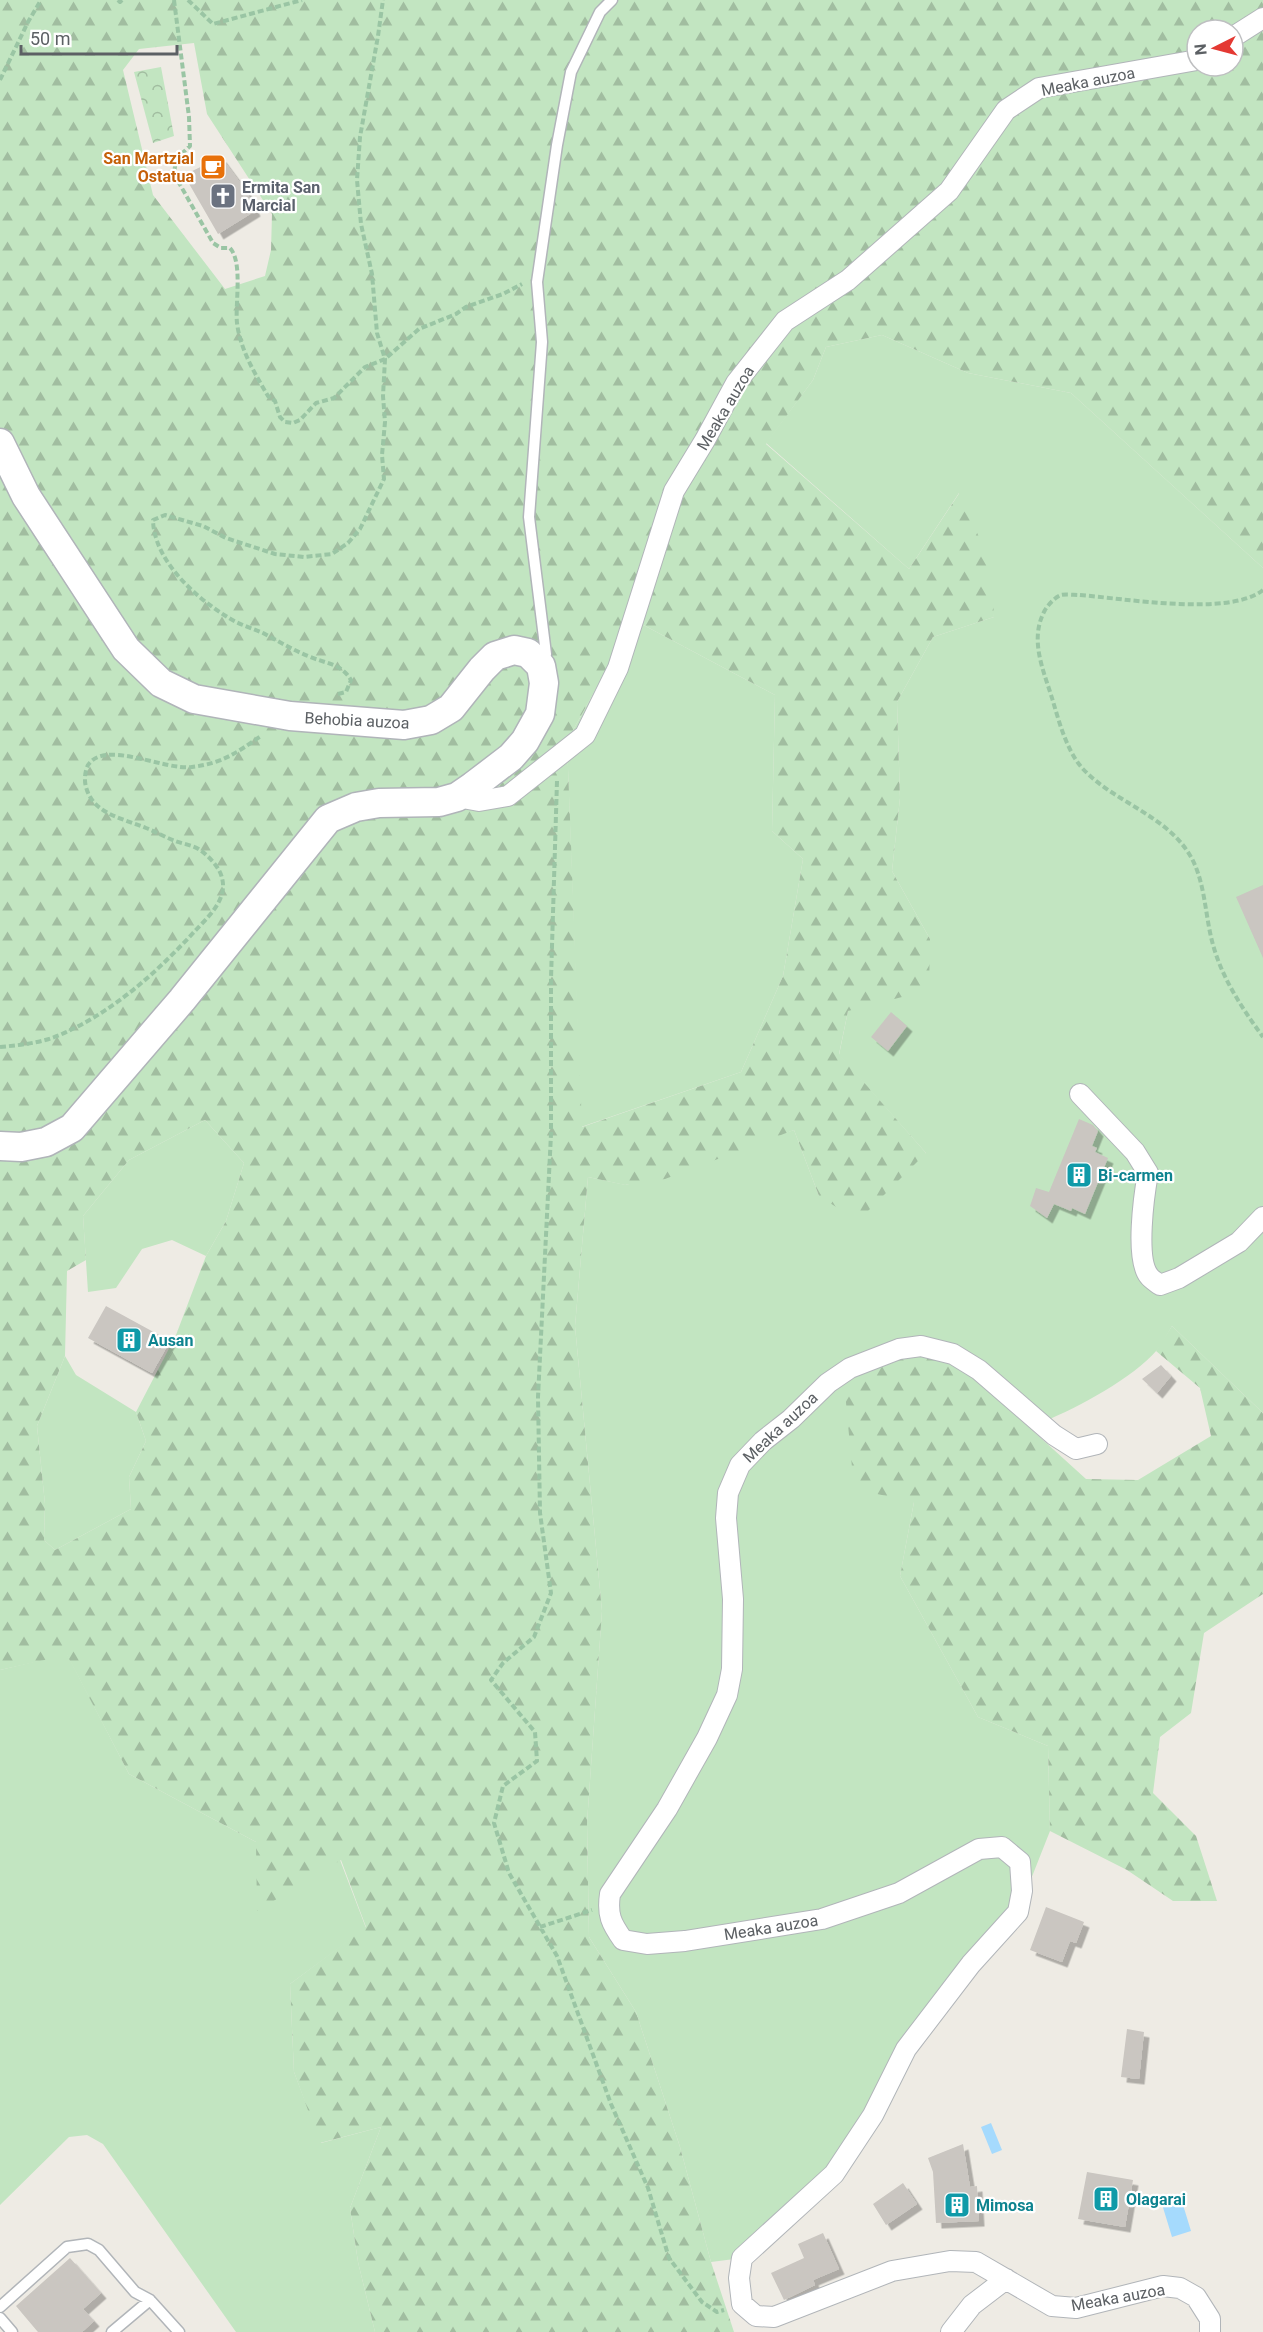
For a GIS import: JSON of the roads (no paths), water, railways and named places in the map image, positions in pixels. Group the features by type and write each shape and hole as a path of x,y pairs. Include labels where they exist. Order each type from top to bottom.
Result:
{"street":[{"path":"1245,29 1263,18"},
{"name":"Meaka auzoa","path":"457,797 479,801 508,796 585,735 618,668 674,491 736,382 784,321 849,280 949,191 1006,110 1039,88 1185,62"},
{"name":"Behobia auzoa","path":"0,443 26,496 126,649 162,683 194,699 290,716 404,725 431,720 451,708 495,656 513,650 528,654 541,666"},
{"path":"0,1146 21,1148 46,1142 72,1128 182,1000 328,819 356,807 380,803 439,802 457,797 511,757 525,741 540,714 544,683 541,666"},
{"path":"1080,1094 1135,1152 1148,1173 1141,1211 1143,1256 1147,1275 1160,1285 1179,1278 1239,1242 1263,1217"},
{"name":"Meaka auzoa","path":"1097,1444 1076,1449 1054,1435 979,1370 953,1354 921,1346 899,1349 850,1368 828,1383 791,1419 763,1441 740,1465 728,1494 726,1518 733,1599 732,1669 727,1695 707,1738 667,1809 610,1894 608,1909 612,1924 623,1940 647,1944 685,1941 822,1919 899,1893 979,1849 1002,1847 1020,1862 1022,1891 1018,1912 971,1964 906,2049 873,2115 834,2174 742,2258 739,2278 742,2304 756,2316 774,2318 892,2271 950,2260 976,2262 1052,2306 1076,2308 1163,2286 1180,2288 1196,2296 1210,2319 1210,2332"},
{"path":"951,2332 972,2305 1006,2279"}],"lane":[{"path":"541,666 546,654 529,517 542,342 537,282 556,146 572,72 600,12 612,0"},
{"path":"0,2307 67,2247 88,2244 99,2250 135,2292 150,2300 179,2332"},
{"path":"112,2332 150,2300"},
{"path":"0,2318 12,2332"}],"water":[{"path":"991,2123 1002,2150 992,2154 981,2127"},
{"path":"1180,2195 1191,2231 1172,2237 1161,2201"}],"place":[{"name":"San Martzial Ostatua","path":"213,167"},
{"name":"Ermita San Marcial","path":"223,196"},
{"name":"Bi-carmen","path":"1079,1175"},
{"name":"Ausan","path":"129,1340"},
{"name":"Olagarai","path":"1106,2199"},
{"name":"Mimosa","path":"957,2205"}]}
